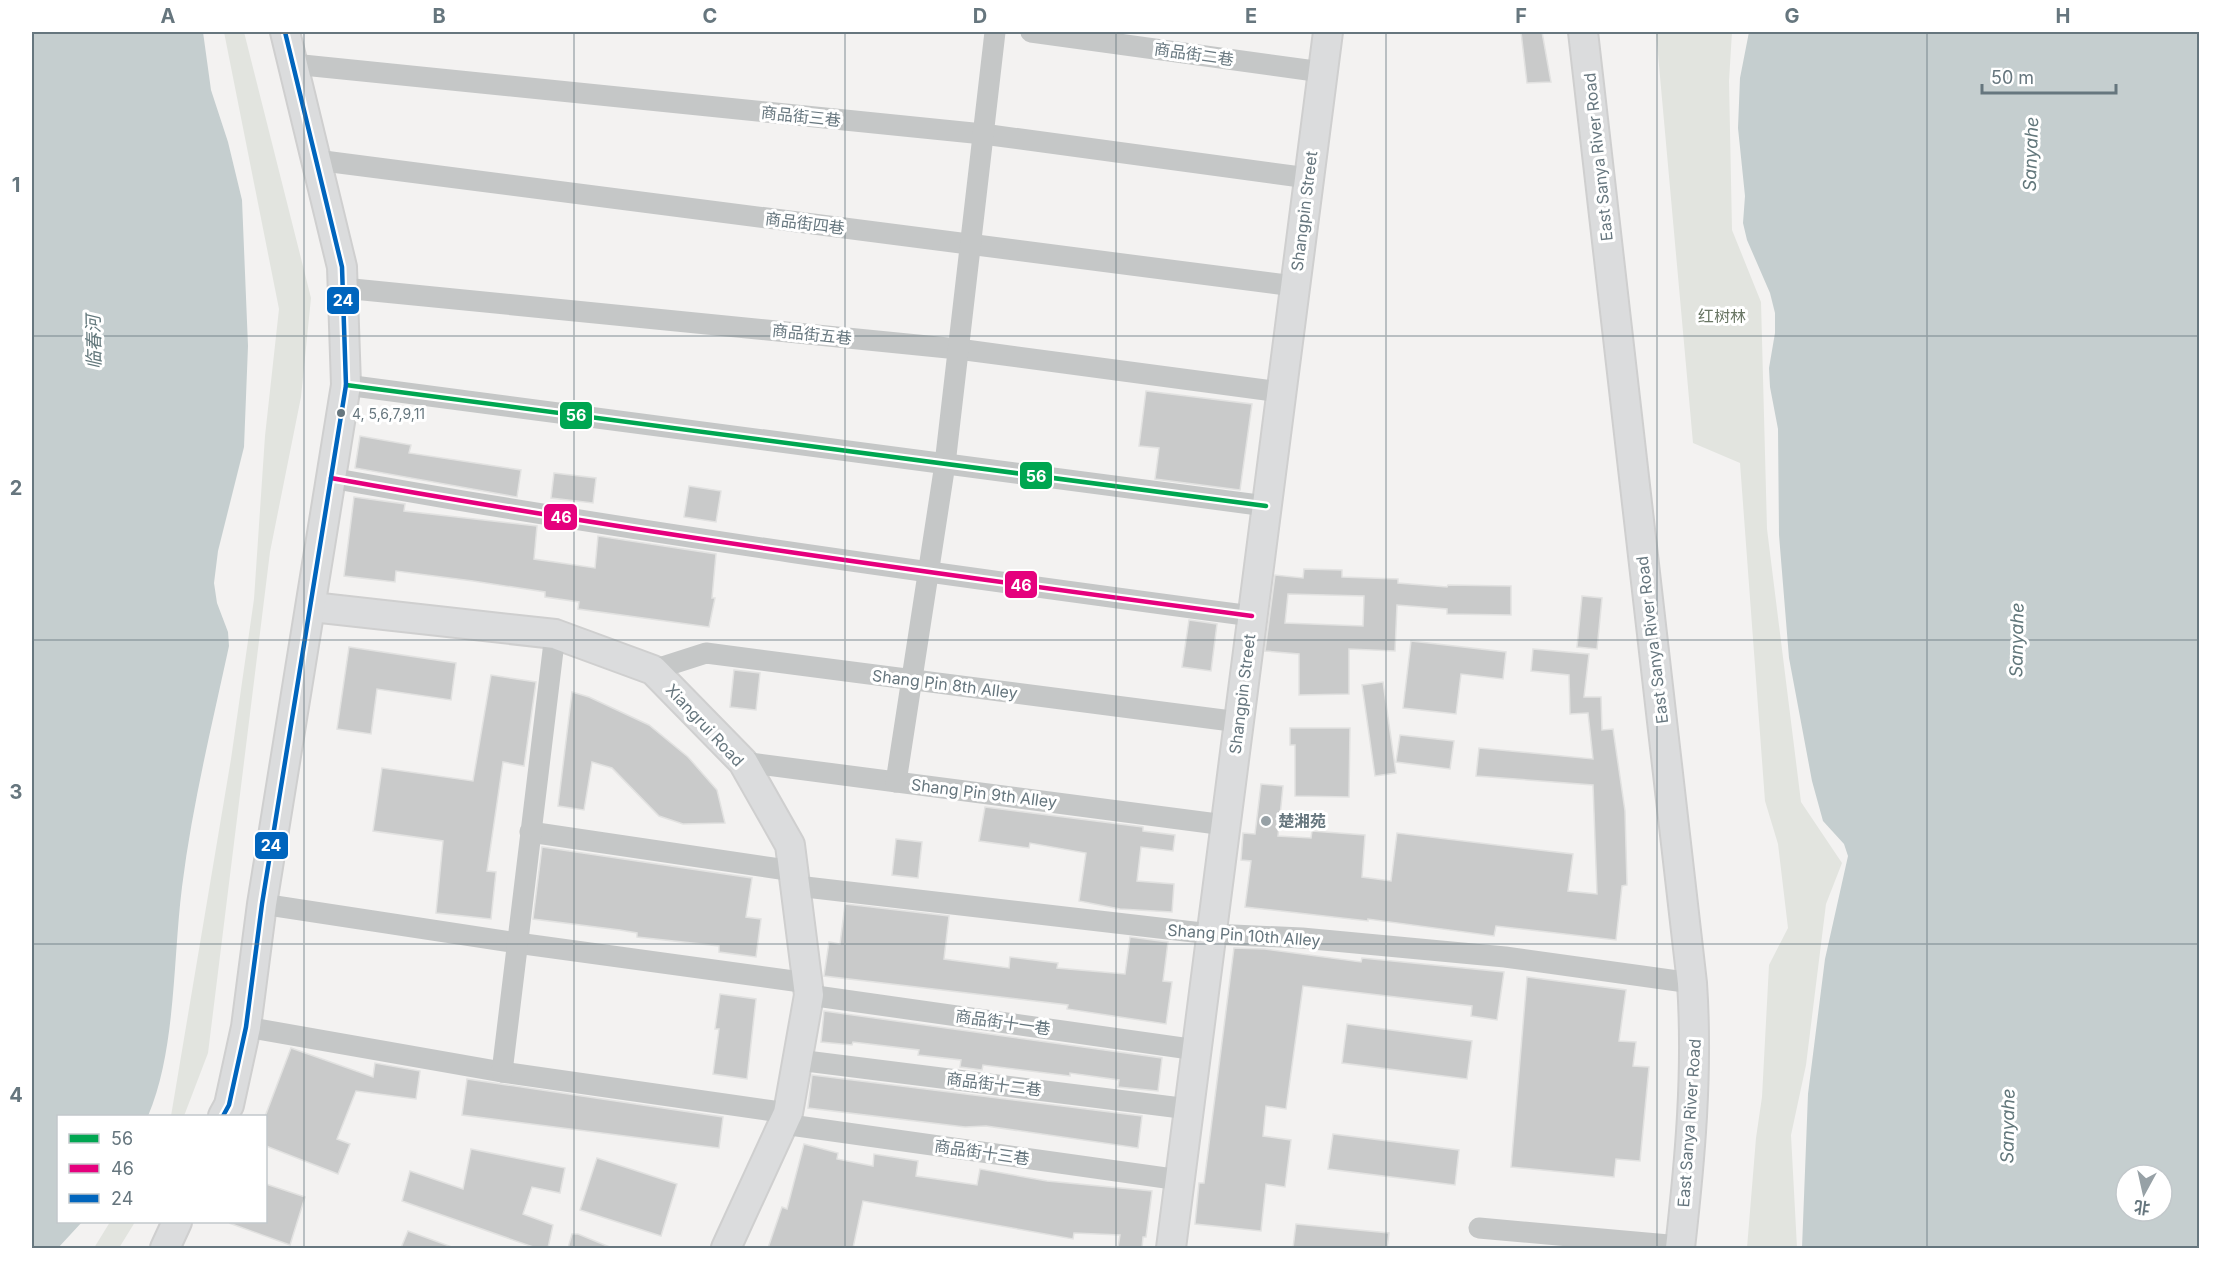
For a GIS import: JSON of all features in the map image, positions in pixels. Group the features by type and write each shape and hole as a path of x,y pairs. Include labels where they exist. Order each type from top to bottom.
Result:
{"street":[{"path":"224,1115 229,1105 246,1027 262,904 312,607 346,385 342,267 285,32"},
{"path":"896,782 945,464 995,32"},
{"name":"商品街二巷","path":"1031,32 1322,72"},
{"name":"Shangpin Street","path":"1171,1248 1328,32"},
{"name":"East Sanya River Road","path":"1583,32 1692,983 1696,1039 1690,1158 1680,1247"},
{"name":"商品街三巷","path":"293,64 983,134 1308,178"},
{"name":"商品街四巷","path":"316,160 1294,286"},
{"name":"商品街五巷","path":"342,288 958,349 1281,392"},
{"path":"346,385 1266,506"},
{"path":"331,478 440,498 928,573 1252,616"},
{"name":"Xiangrui Road","path":"312,607 555,634 653,670 743,762 790,845 809,989 786,1118 726,1248"},
{"path":"502,1072 555,634"},
{"name":"Shang Pin 8th Alley","path":"653,670 706,653 1239,722"},
{"name":"Shang Pin 9th Alley","path":"743,762 1226,825"},
{"name":"Shang Pin 10th Alley","path":"530,832 795,879 1211,934 1302,938 1505,957 1692,983"},
{"name":"商品街十一巷","path":"262,904 1197,1050"},
{"name":"商品街十三巷","path":"246,1027 502,1072 1180,1180"},
{"name":"商品街十二巷","path":"798,1060 1189,1109"},
{"path":"165,1248 176,1223"},
{"path":"1479,1228 1680,1247"}],"green space":[{"path":"224,32 244,32 311,298 301,397 270,552 208,1053 184,1115 171,1115 231,759 254,599 265,436 279,309"},
{"name":"红树林","path":"1656,32 1732,32 1729,81 1732,230 1761,302 1767,529 1801,802 1842,863 1826,904 1806,1065 1791,1135 1797,1248 1747,1248 1756,1138 1762,1097 1769,965 1788,928 1778,844 1765,801 1740,463 1693,443"},
{"path":"109,1223 134,1223 119,1248 94,1248"}],"water":[{"name":"临春河","path":"32,32 203,32 211,90 228,142 242,200 248,346 244,447 218,551 214,583 217,603 228,632 229,646 191,826 179,915 169,1034 157,1090 148,1115 57,1115 57,1223 81,1223 58,1248 32,1248"},
{"name":"Sanyahe","path":"1749,32 2199,32 2199,1248 1802,1248 1808,1094 1825,959 1848,856 1844,844 1823,821 1812,781 1789,658 1779,535 1778,429 1769,368 1775,333 1775,313 1770,293 1747,240 1743,223 1745,196 1738,128 1740,78"}],"building":[{"path":"1521,32 1542,32 1551,82 1527,83"},
{"path":"1146,391 1252,404 1240,490 1155,479 1159,448 1139,446"},
{"path":"360,436 411,445 409,453 521,470 517,497 355,468"},
{"path":"554,473 596,478 593,503 551,498"},
{"path":"689,486 721,491 716,522 684,517"},
{"path":"354,497 405,504 404,511 537,526 534,559 595,568 598,536 716,554 712,598 715,598 709,627 578,609 579,602 545,597 545,592 473,581 396,571 395,582 344,576"},
{"path":"1304,569 1342,570 1342,577 1398,579 1398,583 1447,587 1448,585 1511,586 1511,615 1447,614 1447,609 1397,605 1395,651 1349,649 1349,694 1299,695 1299,654 1265,651 1275,575 1303,578","holes":["1288,594 1364,596 1363,626 1285,623"]},
{"path":"1582,596 1602,598 1597,649 1577,647"},
{"path":"1189,620 1217,624 1211,671 1182,667"},
{"path":"1411,641 1506,652 1503,679 1461,674 1456,714 1403,708"},
{"path":"349,647 456,663 451,700 377,689 371,734 337,729"},
{"path":"1533,649 1589,654 1584,697 1601,697 1602,730 1613,729 1625,811 1627,885 1622,886 1616,940 1496,926 1494,936 1368,919 1368,921 1245,907 1251,861 1241,860 1243,833 1255,834 1261,784 1283,786 1278,836 1311,838 1312,831 1365,835 1362,877 1391,881 1397,833 1573,854 1568,891 1597,894 1593,785 1476,776 1479,748 1593,759 1588,713 1570,714 1569,675 1531,671"},
{"path":"734,670 760,673 756,710 730,707"},
{"path":"491,675 536,682 524,766 503,762 487,871 496,872 491,919 436,913 443,841 373,831 382,768 473,781"},
{"path":"1383,682 1396,773 1375,776 1362,685"},
{"path":"572,692 589,697 649,725 688,757 717,790 725,823 683,824 659,816 612,768 592,762 584,810 558,806"},
{"path":"1290,728 1350,728 1349,797 1295,796 1295,745 1290,745"},
{"path":"1400,735 1454,741 1450,769 1396,762"},
{"path":"985,807 1143,827 1143,831 1175,835 1173,851 1141,847 1137,881 1174,884 1172,912 1120,909 1079,901 1086,853 1030,843 1029,848 979,841"},
{"path":"896,839 922,842 918,878 892,875"},
{"path":"542,847 752,878 746,917 761,919 756,957 719,952 719,946 637,937 637,933 620,930 533,919"},
{"path":"845,904 949,916 944,959 1009,968 1010,957 1058,963 1057,968 1125,974 1130,937 1168,942 1163,981 1172,982 1166,1024 1067,1009 1068,1005 824,976 829,942 840,944"},
{"path":"1234,948 1265,949 1361,962 1362,958 1504,972 1497,1020 1471,1016 1472,1006 1303,986 1286,1109 1266,1106 1263,1136 1291,1140 1285,1187 1266,1184 1261,1231 1195,1224 1199,1183 1204,1183"},
{"path":"1527,977 1626,990 1619,1041 1636,1042 1633,1066 1649,1067 1640,1161 1616,1159 1614,1177 1511,1167"},
{"path":"720,994 756,999 747,1079 713,1074 719,1029 715,1029"},
{"path":"824,1011 1162,1058 1158,1091 1118,1087 1119,1080 1070,1073 1070,1076 983,1065 982,1070 960,1067 961,1060 918,1055 919,1050 853,1042 852,1045 821,1042"},
{"path":"1347,1024 1472,1041 1467,1079 1342,1063"},
{"path":"291,1048 373,1077 375,1063 420,1071 416,1099 356,1091 337,1139 350,1144 338,1174 267,1146 266,1114"},
{"path":"812,1075 1142,1116 1138,1148 986,1126 965,1127 808,1108"},
{"path":"467,1079 723,1117 719,1148 462,1115"},
{"path":"1333,1134 1459,1150 1455,1185 1328,1169"},
{"path":"804,1144 838,1153 837,1159 873,1166 874,1154 918,1161 916,1176 977,1185 980,1169 1047,1181 1152,1191 1146,1237 1143,1237 1142,1248 1118,1248 1120,1235 1074,1233 1073,1239 863,1201 853,1248 768,1248 782,1207 787,1209"},
{"path":"471,1149 565,1168 560,1193 532,1187 523,1214 553,1225 548,1248 536,1248 402,1201 410,1171 463,1189"},
{"path":"597,1158 677,1184 661,1236 580,1210"},
{"path":"267,1184 305,1197 290,1245 229,1223 267,1223"},
{"path":"1296,1224 1389,1233 1387,1248 1293,1248"},
{"path":"408,1231 452,1247 401,1248"},
{"path":"572,1234 578,1234 612,1248 568,1248"}],"transit line":[{"name":"24","path":"224,1115 229,1105 246,1027 262,904 346,385 342,267 285,32"},
{"name":"56","path":"346,385 1266,506"},
{"name":"46","path":"331,478 676,535 1252,616"}],"place":[{"name":"4, 5,6,7,9,11","path":"341,413"},
{"name":"楚湘苑","path":"1266,821"}]}
